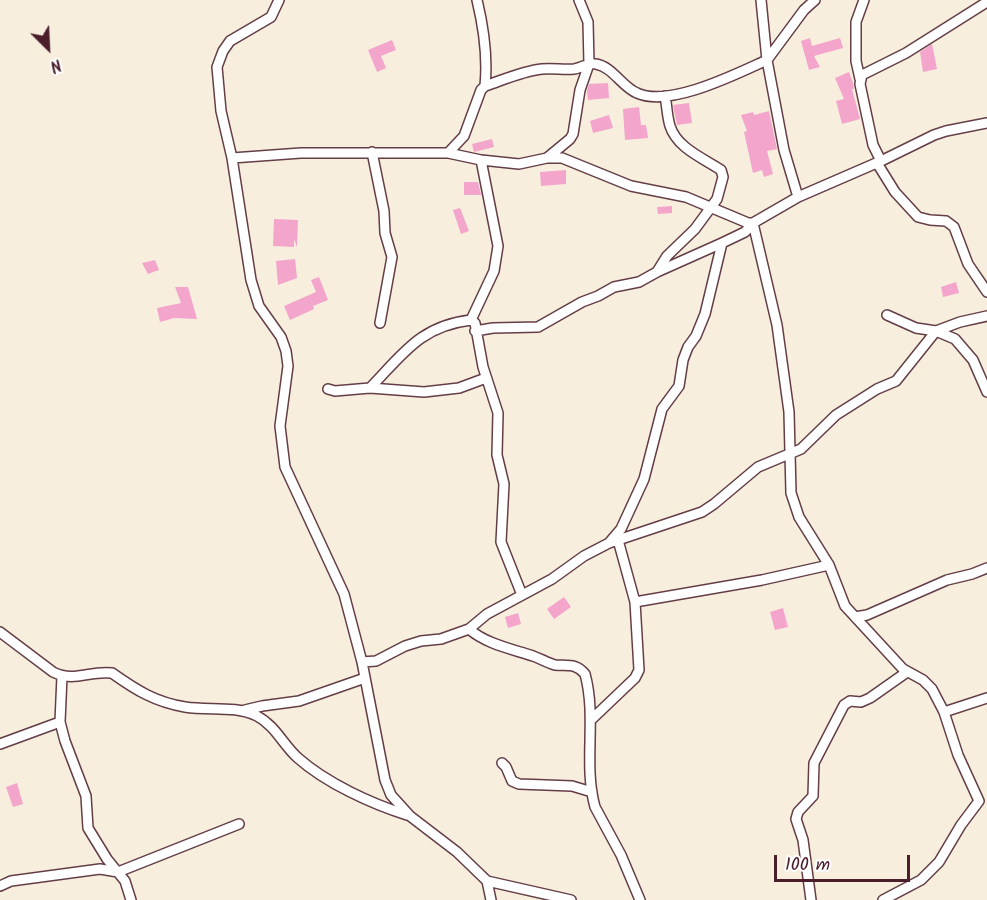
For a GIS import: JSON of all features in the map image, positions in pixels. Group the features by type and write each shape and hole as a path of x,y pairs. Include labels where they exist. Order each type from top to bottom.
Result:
{"street":[{"path":"279,0 271,17 230,41 223,51 217,67 221,111 232,158 251,279 259,306 281,337 286,351 288,366 280,426 285,467 344,594 362,662 384,780 392,795 410,816 458,852 487,881 571,900"},
{"path":"477,0 484,31 487,67 485,86"},
{"path":"547,158 570,140 573,134 580,90 589,63 588,22 579,0"},
{"path":"762,0 767,60 784,150 798,197"},
{"path":"448,153 464,136 478,94 485,86 535,70 573,69 589,63 606,69 639,95 665,96 685,93 720,81 767,60 804,10 815,0"},
{"path":"864,0 856,22 856,61 873,145 879,162 895,192 918,217 946,221 954,227 968,264 987,292"},
{"path":"860,79 866,72 906,53 987,2"},
{"path":"657,273 667,256 695,229 718,195 723,183 721,170 684,147 674,135 669,124 665,96"},
{"path":"475,331 493,328 538,327 614,287 639,282 745,232 753,223 798,197 946,131 987,123"},
{"path":"232,158 301,153 372,152 448,153 481,160 519,164 547,158 568,159 631,186 679,195 753,223"},
{"path":"372,152 384,211 384,233 392,257 380,323"},
{"path":"471,320 494,271 498,246 481,160"},
{"path":"753,223 777,325 789,412 791,493 799,517 806,532 829,565 846,606 907,672 928,684 944,712 958,755 983,804 961,825 939,862 921,880 882,900"},
{"path":"592,719 635,678 639,670 635,602 614,542 640,490 662,409 680,386 683,360 705,314 722,243"},
{"path":"887,315 916,328 936,331 955,339 979,371 987,392"},
{"path":"362,662 376,662 405,646 421,641 441,639 469,629 487,614 564,572 584,556 614,542 702,512 758,467 801,448 836,415 877,389 896,381 936,331 960,322 987,316"},
{"path":"471,320 475,323 486,378 498,413 497,455 504,484 501,542 522,595"},
{"path":"370,388 412,343 440,326 471,320"},
{"path":"328,389 335,391 370,388 424,392 459,388 486,378"},
{"path":"635,602 762,580 829,565"},
{"path":"855,617 867,615 947,580 987,568"},
{"path":"469,629 507,649 555,664 571,664 581,669 587,684 592,719 590,759 595,807 624,862 640,900"},
{"path":"0,632 52,672 73,678 112,673 149,698 186,708 245,710 299,702 365,678"},
{"path":"811,900 803,840 796,819 798,812 813,796 814,763 844,705 850,701 861,702 870,698 907,672"},
{"path":"62,676 60,722 86,796 87,822 90,833 125,881 131,900"},
{"path":"944,712 987,698"},
{"path":"245,710 272,726 292,752 312,769 384,807 410,816"},
{"path":"0,744 60,722"},
{"path":"502,763 512,780 519,784 572,786 592,792"},
{"path":"0,886 11,881 100,869 118,872 239,824"},
{"path":"487,881 491,900"}],"building":[{"path":"810,38 812,46 840,38 843,48 814,56 820,67 809,70 801,41"},
{"path":"392,40 396,50 381,56 386,68 377,72 368,50"},
{"path":"932,44 937,69 923,72 920,52"},
{"path":"849,72 860,119 842,124 836,101 844,99 835,78"},
{"path":"608,83 609,98 588,100 589,84"},
{"path":"689,103 692,123 677,125 673,105"},
{"path":"639,107 641,125 646,125 648,138 625,140 623,109"},
{"path":"769,111 777,149 767,151 773,174 764,177 762,170 753,173 744,132 747,131 741,115 753,112 754,115"},
{"path":"609,115 613,128 593,133 590,121"},
{"path":"492,139 494,147 474,152 472,144"},
{"path":"566,170 566,184 541,186 540,172"},
{"path":"464,182 478,182 481,195 464,195"},
{"path":"672,206 672,213 658,214 657,207"},
{"path":"460,208 469,231 461,234 453,210"},
{"path":"274,219 298,220 297,247 294,239 294,247 273,246"},
{"path":"295,259 297,278 278,285 276,261"},
{"path":"155,260 159,270 148,274 142,263"},
{"path":"319,277 328,300 290,320 284,306 316,292 311,280"},
{"path":"956,282 959,293 943,297 941,287"},
{"path":"175,287 188,287 197,319 174,318 160,322 157,308 181,303"},
{"path":"564,597 571,607 554,619 547,609"},
{"path":"783,608 788,627 775,630 770,612"},
{"path":"518,613 521,624 508,628 505,617"},
{"path":"17,783 23,804 13,807 6,787"}]}
